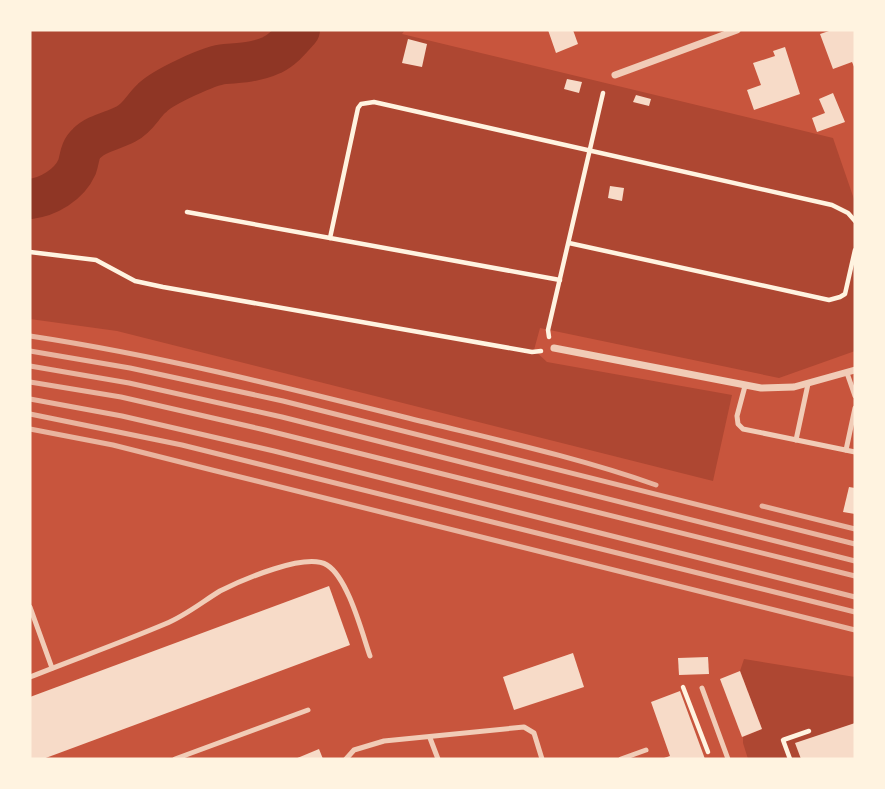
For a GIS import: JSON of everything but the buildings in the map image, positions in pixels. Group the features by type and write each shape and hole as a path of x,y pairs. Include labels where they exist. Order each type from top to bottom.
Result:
{"street":[{"path":"615,75 737,30"},
{"path":"554,348 745,386 776,388 808,384 855,370"}],"lane":[{"path":"847,373 855,396"},
{"path":"796,440 808,384"},
{"path":"745,386 737,416 737,424 743,429 855,452"},
{"path":"846,450 855,408"},
{"path":"30,677 167,623 223,590 281,567 312,560 326,564 336,572 370,656"},
{"path":"30,607 52,668"},
{"path":"702,688 728,759"},
{"path":"175,759 308,710"},
{"path":"346,759 354,750 373,743 524,727 534,733 542,759"},
{"path":"430,738 438,759"},
{"path":"621,759 646,750"}],"path":[{"path":"30,252 96,260 135,281 163,287 532,352 554,348 548,330 603,93"},
{"path":"330,238 358,108 361,103 374,102 832,205 848,213 855,221"},
{"path":"187,212 560,280"},
{"path":"569,243 829,300 845,294 855,250"},
{"path":"684,687 711,759"},
{"path":"790,759 783,740 809,731"}],"shaded area":[{"path":"30,30 279,30 272,55 311,40 321,30 405,30 402,34 833,138 855,202 855,351 779,378 540,328 534,350 547,362 732,395 713,481 117,331 30,319"},
{"path":"279,30 321,30 311,40 272,55"},
{"path":"744,659 855,677 855,759 748,759 743,737 762,729 740,671"}],"waterway":[{"path":"30,199 44,196 63,185 77,167 87,143 130,121 166,88 218,65 255,61 272,55 300,30"}],"railway":[{"path":"30,336 124,352 264,383 531,448 656,485"},
{"path":"30,351 130,368 283,401 855,544"},
{"path":"30,366 129,383 282,417 855,561"},
{"path":"30,382 121,397 265,430 855,576"},
{"path":"30,399 122,416 274,451 855,597"},
{"path":"30,414 182,445 855,612"},
{"path":"30,429 113,445 855,630"},
{"path":"762,506 855,529"}]}
